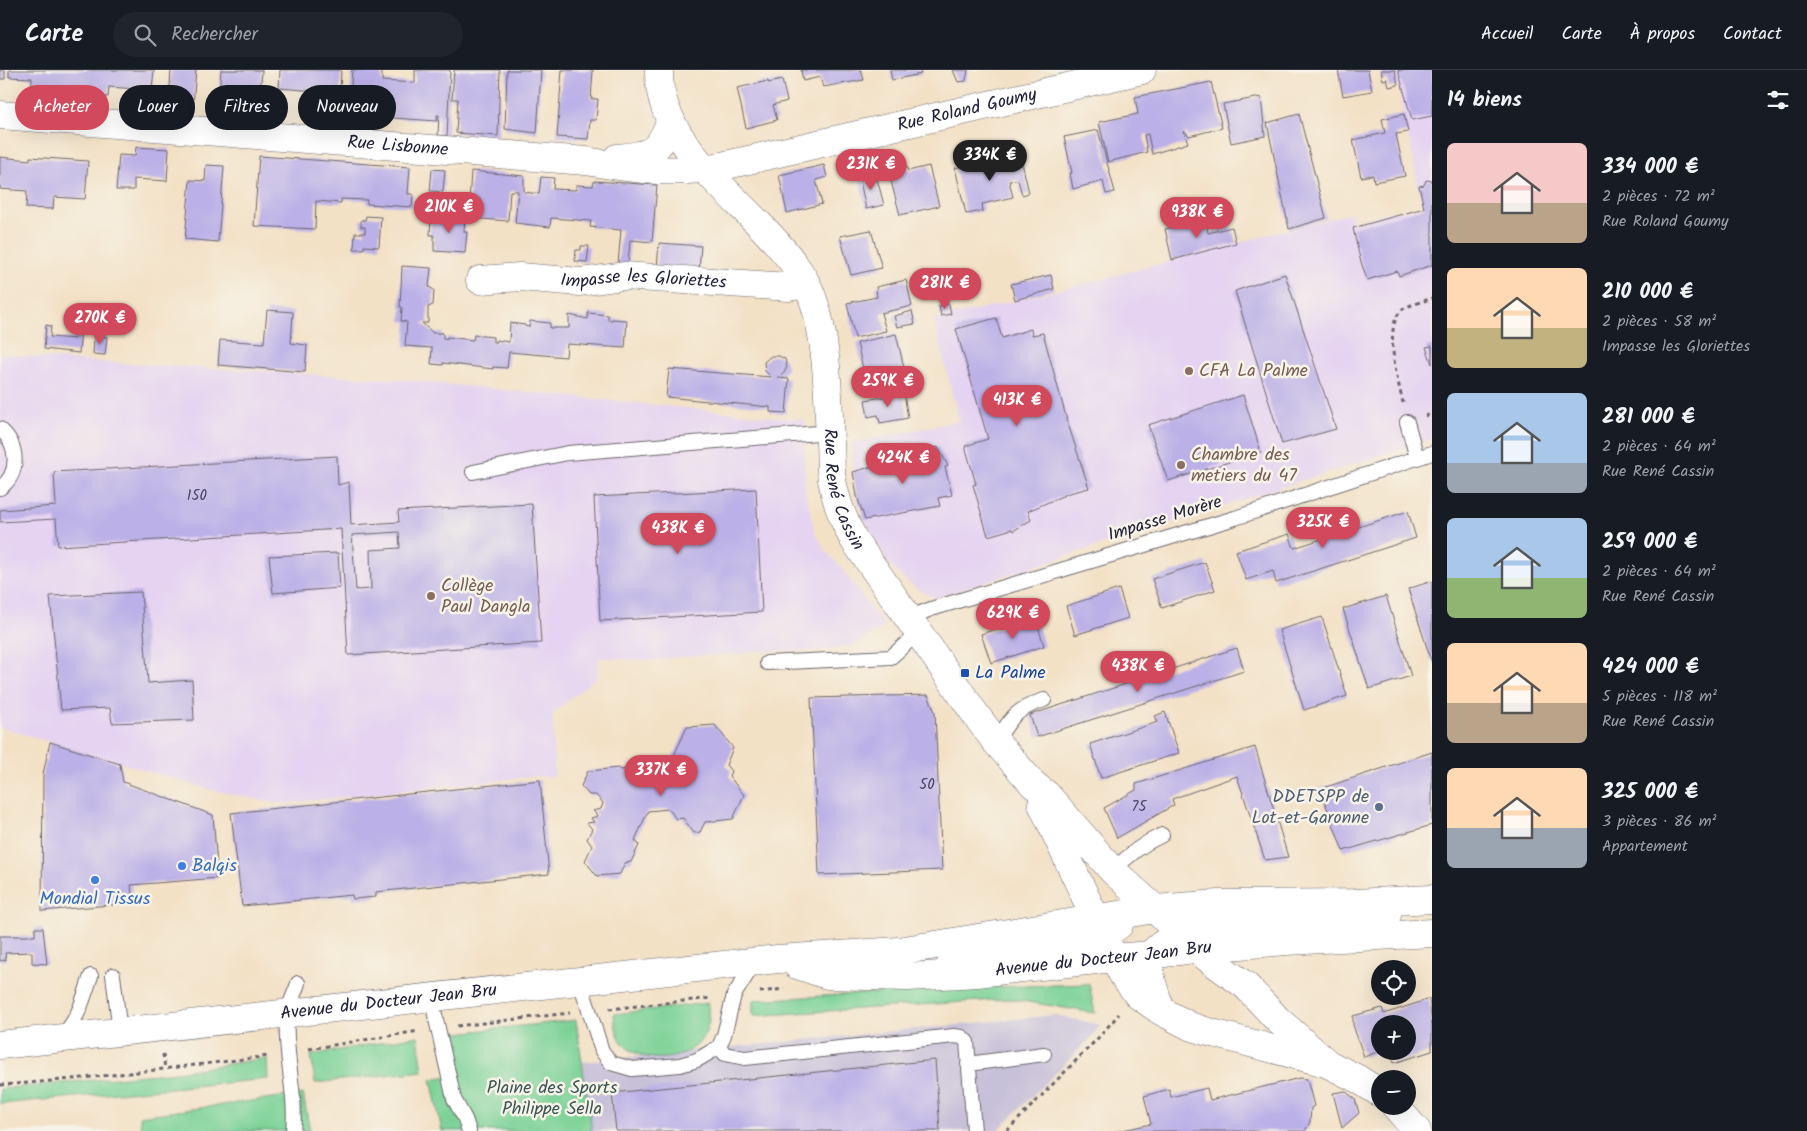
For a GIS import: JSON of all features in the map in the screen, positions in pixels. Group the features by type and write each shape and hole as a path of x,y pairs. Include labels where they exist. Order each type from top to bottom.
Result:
{"street":[{"name":"Rue René Cassin","path":"659,70 665,107 680,137 705,169 770,234 789,257 806,284 820,321 824,344 832,481 845,524 978,718 996,742 1034,784"},
{"name":"Rue Roland Goumy","path":"705,169 1142,70"},
{"name":"Rue Lisbonne","path":"0,115 586,161 638,170 705,169"},
{"name":"Rue Lisbonne","path":"586,161 642,156 655,150 664,138 671,120"},
{"name":"Impasse les Gloriettes","path":"480,280 520,277 580,282 624,276 788,288 806,284"},
{"path":"1034,784 1047,795 1120,878 1142,911 1189,942 1246,986 1277,1019 1328,1064"},
{"path":"1034,784 1123,975 1138,995 1161,1011 1205,1031 1328,1064 1371,1087"},
{"path":"1189,942 1212,926 1234,923 1401,914 1417,912 1430,899"},
{"name":"Avenue du Docteur Jean Bru","path":"766,960 827,975 908,977 977,973 1105,937 1142,911 1219,904 1355,903 1430,899"},
{"name":"Avenue du Docteur Jean Bru","path":"0,1045 766,960 1105,937 1151,955 1189,942 1432,933"},
{"path":"1151,955 1149,972 1161,1011"},
{"path":"1403,1115 1417,1131"}],"lane":[{"path":"1407,422 1417,458"},
{"path":"0,429 5,433 14,449 15,468 8,482 0,488"},
{"path":"473,472 568,453 830,432"},
{"name":"Impasse Morère","path":"914,625 941,606 1234,518 1432,453"},
{"path":"767,663 891,657 914,625"},
{"path":"996,742 1010,718 1026,706 1044,700"},
{"path":"1120,878 1131,853 1146,842 1162,835"},
{"path":"580,982 602,1051 611,1063 632,1069 680,1064 697,1060 719,1047 734,995 766,960"},
{"path":"113,975 120,1032"},
{"path":"61,1039 79,1013 91,976"},
{"path":"293,1131 293,1105 287,1053 287,1014 298,983"},
{"path":"431,997 454,1099 469,1131"},
{"path":"719,1047 725,1054 745,1058 954,1036 962,1037 967,1042 974,1131"},
{"path":"968,1064 1044,1054"}],"path":[{"path":"1407,422 1393,354 1393,325 1398,314 1404,308 1432,298"},
{"path":"0,1085 173,1068 287,1053 438,1028 786,988"},
{"path":"1007,1131 1122,1011"}],"shaded area":[{"name":"CFA La Palme","path":"1395,70 1432,70 1432,439 935,598 905,580 888,563 860,508 854,483 852,443 959,421 934,320 1088,283 1351,213 1354,223 1390,212 1423,208"},
{"name":"Collège Paul Dangla","path":"0,354 81,361 404,380 805,420 805,490 815,532 825,550 839,565 885,627 851,646 816,651 748,651 745,654 703,655 651,660 599,658 597,677 553,713 554,777 538,776 279,804 212,790 0,727"},
{"path":"1056,1015 1100,1025 1091,1038 998,1131 592,1131 583,1062"}],"green space":[{"path":"1089,984 1095,1013 1010,999 753,1016 753,1000 961,988"},
{"path":"708,1003 709,1023 703,1038 695,1047 685,1053 672,1057 647,1057 635,1053 622,1043 617,1031 614,1014"},
{"name":"Plaine des Sports Philippe Sella","path":"576,1020 592,1131 442,1131 431,1079 461,1074 457,1033"},
{"path":"418,1036 423,1071 315,1083 311,1055"},
{"path":"267,1058 268,1079 0,1104 0,1089 177,1072"},
{"path":"303,1094 310,1131 141,1131 140,1116"}],"building":[{"path":"0,70 5,70 5,79 0,79"},
{"path":"9,70 154,70 152,85 119,85 119,88 109,87 109,85 32,85 32,78 9,77"},
{"path":"171,70 196,70 195,85 170,85"},
{"path":"221,70 262,70 261,85 220,85"},
{"path":"280,70 341,70 340,85 298,85 298,90 288,89 288,85 279,85"},
{"path":"352,70 382,70 382,81 415,83 415,70 450,70 447,136 438,135 439,115 437,115 437,121 396,118 396,85 351,85"},
{"path":"454,70 500,70 498,136 456,133 458,99 452,99"},
{"path":"507,70 541,70 537,133 505,129"},
{"path":"562,70 593,70 591,99 598,99 596,120 590,120 588,139 557,137"},
{"path":"801,70 861,70 864,80 823,87 820,77 803,81"},
{"path":"890,70 920,70 921,74 892,80"},
{"path":"953,70 968,70 966,81 958,82"},
{"path":"1338,70 1368,70 1372,91 1343,96"},
{"path":"1381,70 1395,70 1398,85 1389,87 1387,79 1383,80"},
{"path":"1398,70 1432,70 1432,116 1412,120"},
{"path":"782,80 787,101 773,105 777,120 746,128 737,88"},
{"path":"1211,82 1222,128 1189,136 1184,131 1188,143 1152,154 1148,134 1144,135 1147,152 1108,162 1099,122 1138,114 1135,97"},
{"path":"1261,97 1265,136 1231,143 1223,104"},
{"path":"1299,114 1326,218 1289,229 1267,123"},
{"path":"1404,114 1408,132 1396,134 1405,176 1374,182 1373,175 1361,177 1353,140 1385,133 1382,119"},
{"path":"1098,130 1115,192 1106,194 1103,181 1073,189 1070,173 1072,173 1064,137"},
{"path":"136,147 169,149 167,181 134,179 134,190 116,190 119,155 135,156"},
{"path":"1020,154 1029,193 1022,195 1018,180 1009,181 1013,197 982,204 983,211 966,214 955,168 980,162 981,166 990,164 989,160"},
{"path":"259,156 410,167 408,194 413,194 412,207 367,204 367,200 341,199 341,203 316,201 315,229 254,226"},
{"path":"0,157 30,160 30,157 88,161 85,199 54,197 53,209 26,208 27,191 0,189"},
{"path":"206,165 224,166 218,242 185,239 190,180 205,181"},
{"path":"824,165 827,177 816,180 822,204 787,213 779,175"},
{"path":"906,165 908,171 929,166 939,206 900,215 888,170"},
{"path":"432,169 445,170 443,192 430,191"},
{"path":"471,171 524,176 524,192 539,194 541,177 554,178 553,189 576,190 576,185 593,186 594,181 657,185 652,242 630,240 628,265 618,264 621,230 590,227 591,221 551,218 550,227 515,223 518,191 510,191 508,221 468,218"},
{"path":"875,171 884,205 866,209 859,176"},
{"path":"1426,180 1432,181 1432,265 1399,276 1397,271 1367,280 1353,228 1424,208 1419,186 1424,185"},
{"path":"366,216 381,217 379,247 364,246 364,249 354,249 355,233 365,233 365,227 361,227 361,220 365,220"},
{"path":"431,216 465,218 464,232 467,232 465,253 434,251 434,235 430,235"},
{"path":"1205,219 1208,233 1232,227 1236,243 1172,260 1165,229"},
{"path":"871,230 882,268 851,275 840,236"},
{"path":"659,243 701,246 699,271 657,268"},
{"path":"581,246 589,246 587,262 575,261 576,250 581,250"},
{"path":"402,266 431,268 429,287 434,290 433,305 428,307 428,323 422,323 433,333 443,333 443,338 473,340 474,335 493,337 493,342 497,342 497,340 509,342 510,323 529,327 530,321 550,323 550,328 569,328 569,315 588,319 588,313 608,315 608,320 627,320 625,348 567,344 566,357 509,352 507,368 493,367 493,369 443,363 443,365 431,364 432,348 405,346 407,322 401,321 402,307 400,307"},
{"path":"1285,274 1336,429 1282,444 1235,291"},
{"path":"1051,275 1054,289 1015,300 1011,284"},
{"path":"906,280 912,306 881,313 886,331 855,338 847,303 877,297 876,287"},
{"path":"949,304 951,314 941,316 939,306"},
{"path":"267,310 293,312 291,343 307,345 305,372 218,365 220,340 264,343"},
{"path":"912,311 915,324 897,327 894,316"},
{"path":"996,318 1002,338 1031,329 1032,335 1043,333 1068,424 1089,488 1069,493 1028,511 1031,520 1013,531 1012,529 988,536 973,485 976,484 965,446 988,439 956,329"},
{"path":"46,325 51,326 50,337 75,339 76,328 81,329 79,353 44,349"},
{"path":"896,334 907,380 868,390 857,343"},
{"path":"94,336 107,337 105,355 93,354"},
{"path":"1432,346 1432,364 1426,347"},
{"path":"771,356 779,356 785,359 787,367 778,378 789,379 786,413 770,412 770,407 666,397 669,369 771,377 765,371 764,362"},
{"path":"904,394 908,418 880,423 878,415 868,417 865,400"},
{"name":"CFA La Palme","path":"1243,395 1261,452 1168,481 1148,425"},
{"path":"938,447 948,466 945,467 952,495 938,498 940,506 865,520 857,496 853,472"},
{"path":"337,456 338,485 349,482 351,525 399,522 398,511 532,504 541,643 348,655 341,529 58,546 56,519 0,522 0,510 56,506 54,472","holes":["399,532 400,548 370,550 371,589 356,590 352,535"]},
{"path":"756,489 762,612 600,621 594,497"},
{"path":"1408,511 1416,538 1276,583 1273,571 1246,580 1236,551 1289,534 1294,548"},
{"path":"338,553 340,588 273,593 269,556"},
{"path":"1205,562 1215,590 1162,608 1152,579"},
{"path":"1432,581 1432,663 1408,589"},
{"path":"1119,589 1128,618 1075,635 1066,606"},
{"path":"141,592 148,683 192,680 194,720 112,723 110,708 61,710 50,596"},
{"path":"1386,596 1411,676 1369,689 1343,609"},
{"path":"1035,616 1044,646 991,663 981,634"},
{"path":"1322,617 1347,696 1304,710 1279,630"},
{"path":"1237,648 1244,671 1037,737 1030,715"},
{"path":"928,695 935,712 942,870 819,875 811,698"},
{"path":"1165,712 1179,753 1101,778 1090,744 1158,722 1155,716"},
{"path":"715,725 733,748 726,765 731,771 729,776 744,795 733,819 705,822 700,832 694,833 683,818 676,819 669,809 648,811 635,840 639,845 631,862 625,863 620,874 597,876 585,861 592,846 587,839 592,829 587,823 594,822 591,818 598,816 593,811 601,809 603,803 596,795 589,795 581,786 588,771 618,768 620,770 670,764 687,727"},
{"path":"50,742 120,764 123,782 213,815 218,878 131,885 133,903 42,911 43,774"},
{"path":"1255,747 1288,857 1265,860 1237,776 1172,799 1174,805 1117,838 1104,808 1136,790 1136,784"},
{"name":"DDETSPP de Lot-et-Garonne","path":"1432,752 1432,825 1343,851 1320,789"},
{"path":"540,780 549,874 376,892 376,897 353,899 352,895 242,906 231,813"},
{"path":"35,928 43,928 47,964 32,963 32,952 5,953 6,960 0,961 0,936 35,936"},
{"path":"1429,999 1432,1051 1416,1056 1416,1015 1371,1015 1371,1054 1364,1057 1353,1025 1353,1016 1382,1008 1384,1014 1416,1005 1416,1003"},
{"path":"935,1060 940,1131 616,1131 612,1093"},
{"path":"1393,1060 1404,1060 1394,1063"},
{"path":"1300,1078 1307,1079 1314,1106 1311,1108 1310,1122 1305,1131 1118,1131 1151,1124 1144,1096 1169,1089 1171,1097 1207,1088 1210,1100"},
{"path":"1345,1091 1355,1099 1359,1113 1342,1128 1333,1093"}],"place":[{"name":"CFA La Palme","path":"1189,371"},
{"name":"Chambre des metiers du 47","path":"1181,465"},
{"name":"Collège Paul Dangla","path":"431,596"},
{"name":"La Palme","path":"965,673"},
{"name":"DDETSPP de Lot-et-Garonne","path":"1379,807"},
{"name":"Balqis","path":"182,866"},
{"name":"Mondial Tissus","path":"95,880"}]}
